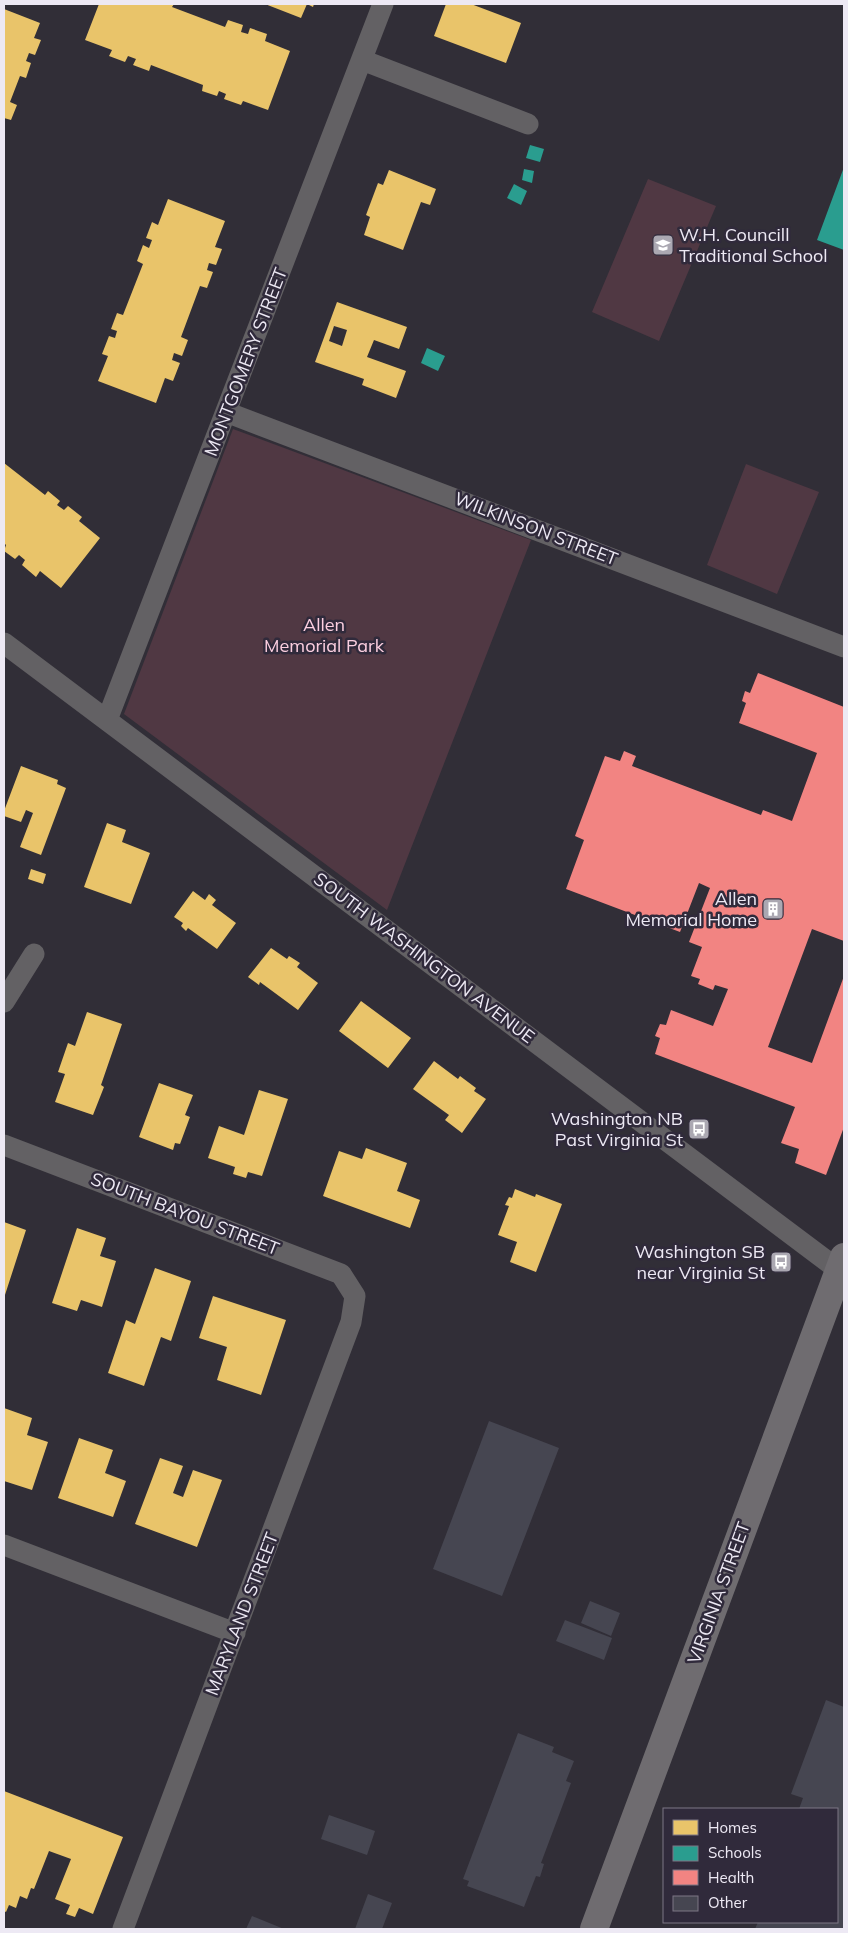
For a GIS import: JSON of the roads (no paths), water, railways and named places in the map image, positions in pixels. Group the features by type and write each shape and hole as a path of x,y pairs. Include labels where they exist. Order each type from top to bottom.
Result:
{"street":[{"name":"MONTGOMERY STREET","path":"107,720 383,4"},
{"path":"362,60 528,124"},
{"name":"WILKINSON STREET","path":"226,412 844,647"},
{"name":"SOUTH WASHINGTON AVENUE","path":"4,643 843,1267"},
{"path":"4,1002 34,954"},
{"name":"SOUTH BAYOU STREET","path":"4,1145 341,1274 355,1296"},
{"name":"VIRGINIA STREET","path":"594,1929 843,1267"},
{"name":"MARYLAND STREET","path":"122,1929 351,1322 355,1296"},
{"path":"4,1545 235,1633"}],"place":[{"name":"W.H. Councill Traditional School","path":"663,245"},
{"name":"Allen Memorial Home","path":"773,909"},
{"name":"Washington NB Past Virginia St","path":"699,1129"},
{"name":"Washington SB near Virginia St","path":"781,1262"}],"park label":[{"name":"Allen Memorial Park","path":"324,635"}]}
